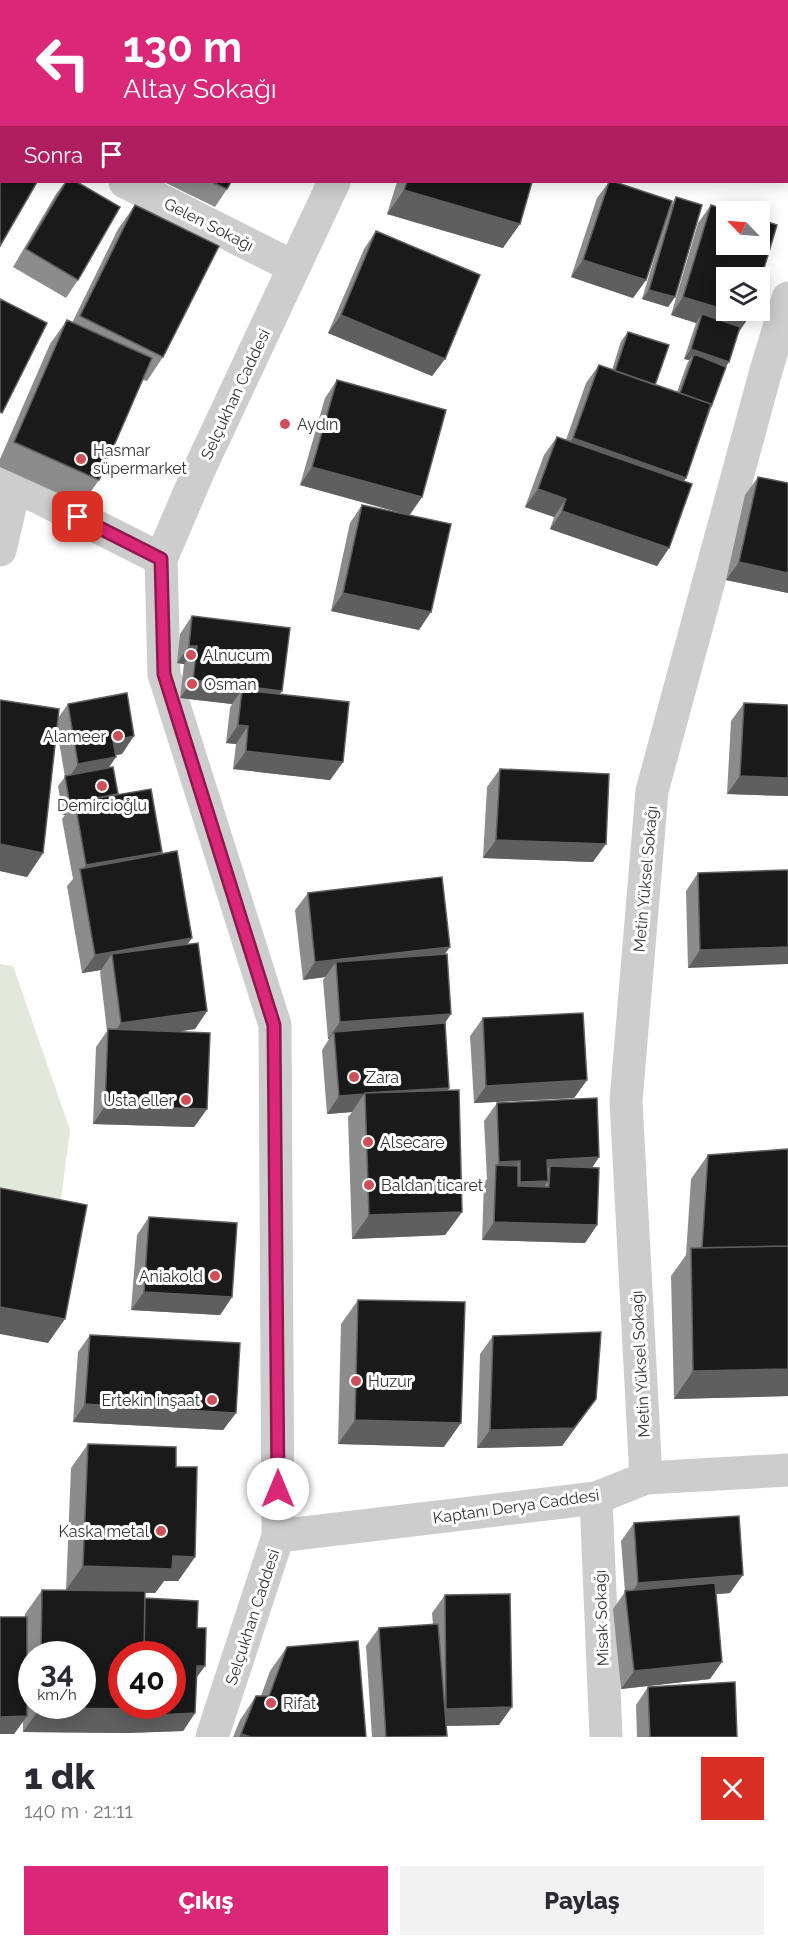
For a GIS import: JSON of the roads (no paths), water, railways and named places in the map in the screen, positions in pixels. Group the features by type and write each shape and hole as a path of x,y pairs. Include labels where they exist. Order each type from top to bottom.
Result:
{"street":[{"name":"Gelen Sokağı","path":"127,183 294,267"},
{"name":"Selçukhan Caddesi","path":"212,1737 278,1536 274,1025 164,674 161,559 334,183"},
{"name":"Metin Yüksel Sokağı","path":"646,1478 626,1101 652,791 765,374 788,298"},
{"path":"0,550 8,482 161,559"},
{"name":"Kaptanı Derya Caddesi","path":"278,1536 596,1498 646,1478 788,1470"},
{"name":"Misak Sokağı","path":"596,1498 606,1737"}],"place":[{"name":"Aydın","path":"285,424"},
{"name":"Hasmar süpermarket","path":"81,459"},
{"name":"Alnucum","path":"191,655"},
{"name":"Osman","path":"192,684"},
{"name":"Alameer","path":"118,736"},
{"name":"Demircioğlu","path":"102,786"},
{"name":"Zara","path":"354,1077"},
{"name":"Usta eller","path":"186,1100"},
{"name":"Alsecare","path":"368,1142"},
{"name":"Baldan ticaret","path":"369,1185"},
{"name":"Aniakold","path":"215,1276"},
{"name":"Huzur","path":"356,1381"},
{"name":"Ertekin inşaat","path":"212,1400"},
{"name":"Kaska metal","path":"161,1531"},
{"name":"Rifat","path":"271,1703"}]}
